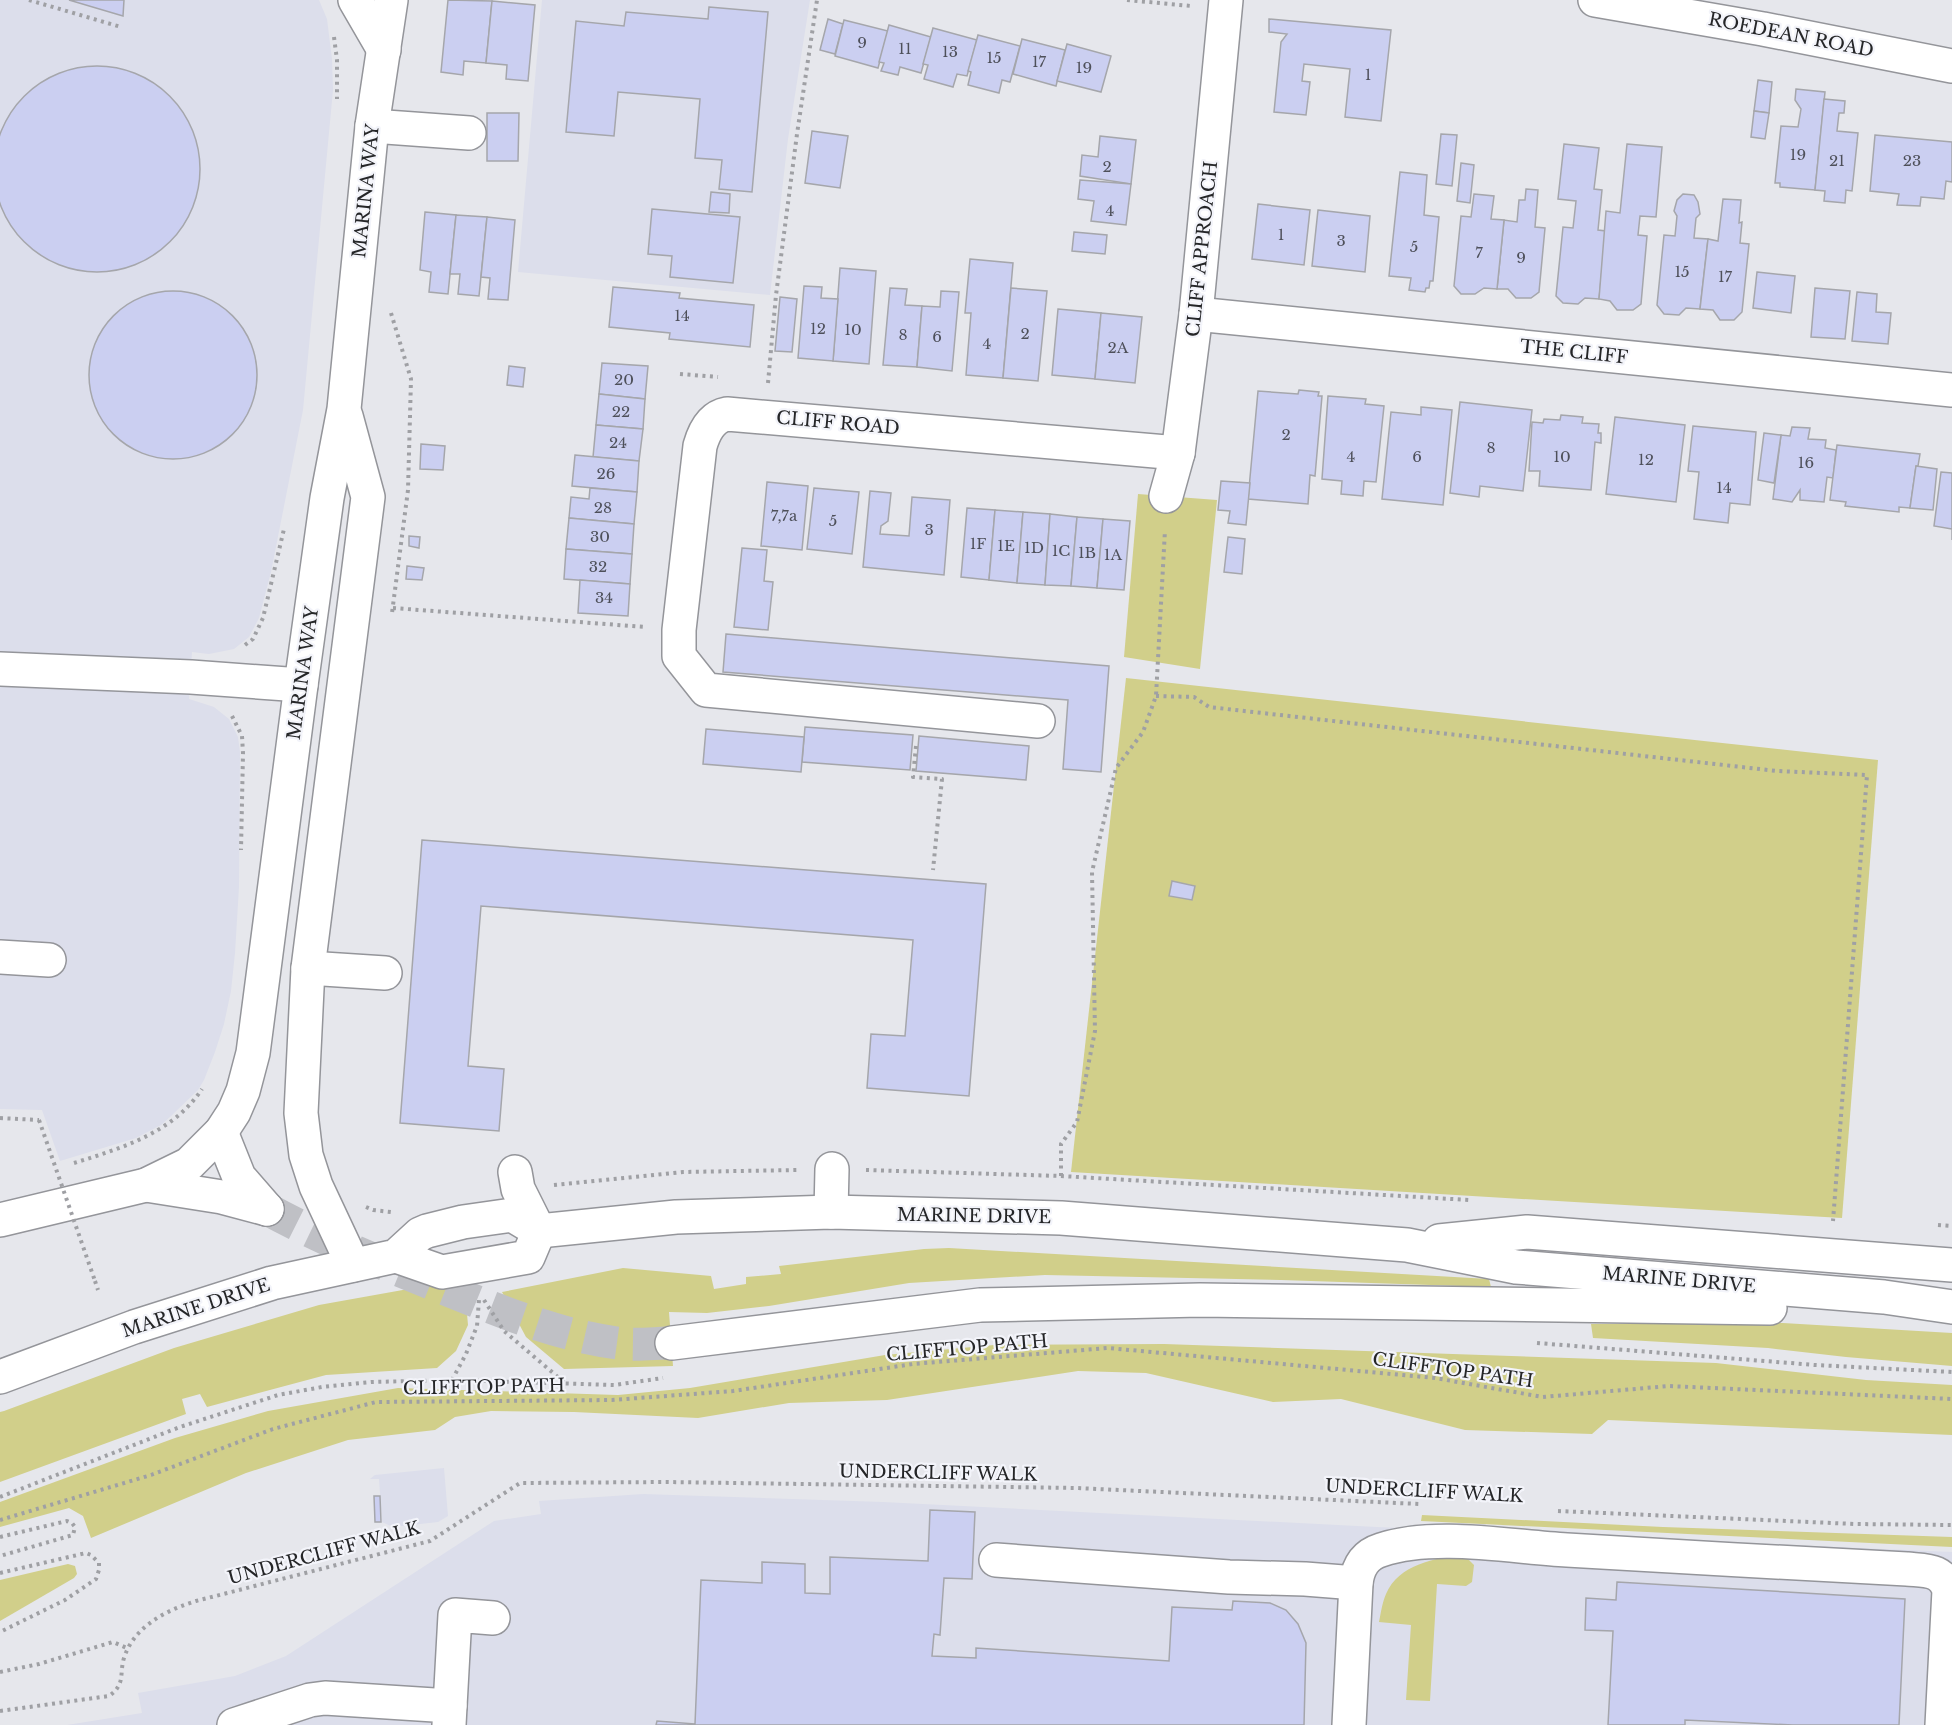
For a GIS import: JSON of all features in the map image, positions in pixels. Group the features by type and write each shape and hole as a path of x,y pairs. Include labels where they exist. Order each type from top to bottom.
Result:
{"main road":[{"path":"355,0 384,50"},
{"name":"MARINA WAY","path":"0,1220 146,1185 189,1164 221,1132 234,1112 243,1091 253,1053 327,498 344,409 372,126 391,0"},
{"name":"CLIFF APPROACH","path":"1166,496 1178,453 1196,314 1226,0"},
{"name":"ROEDEAN ROAD","path":"1595,0 1763,29 1952,66"},
{"path":"372,126 469,133"},
{"name":"THE CLIFF","path":"1196,314 1952,390"},
{"path":"344,409 368,497 308,968 301,1113 306,1155 316,1186 353,1265"},
{"name":"CLIFF ROAD","path":"1038,722 706,690 679,656 679,630 703,434 708,426 721,415 764,416 1178,453"},
{"path":"0,669 190,676 301,685"},
{"path":"0,957 49,960"},
{"path":"308,968 385,973"},
{"path":"146,1185 222,1197 267,1209 239,1177 221,1132"},
{"path":"831,1212 832,1169"},
{"path":"396,1256 442,1272 528,1257 539,1231 518,1189 515,1172"},
{"name":"MARINA WAY","path":"0,1238 32,1211"},
{"name":"MARINE DRIVE","path":"0,1377 134,1327 272,1283 396,1256 427,1231 463,1222 512,1215 539,1231 676,1217 831,1212 1061,1218 1407,1245 1516,1267 1884,1297 1941,1306"},
{"name":"MARINE DRIVE","path":"1407,1245 1527,1232 1952,1265"},
{"path":"672,1343 980,1305 1200,1300 1881,1311 1941,1306"},
{"path":"1349,1725 1356,1583 1360,1567 1368,1557 1382,1549 1409,1544 1446,1542 1928,1571 1944,1579 1949,1590 1941,1725"},
{"path":"996,1560 1229,1577 1356,1583"},
{"path":"234,1725 310,1700 324,1698 449,1715 456,1615 494,1618"}],"path":[{"path":"29,0 121,27"},
{"path":"764,416 796,134 817,0"},
{"path":"1127,0 1191,6 1190,16"},
{"path":"333,29 337,60 337,102"},
{"path":"680,374 724,378"},
{"path":"757,381 779,380"},
{"path":"1061,1176 1061,1144 1077,1122 1095,1031 1092,872 1116,768 1143,732 1156,696 1166,496"},
{"path":"244,646 253,639 263,618 286,521"},
{"path":"393,608 679,630"},
{"path":"1156,696 1194,697 1209,707 1777,771 1867,775 1833,1221"},
{"path":"918,710 913,777 942,778 933,870"},
{"path":"227,712 232,716 242,736 240,859"},
{"path":"69,1164 123,1147 151,1135 188,1107 206,1082"},
{"path":"0,1118 39,1120 98,1290"},
{"path":"46,1171 57,1168"},
{"path":"453,1380 477,1326 480,1295 504,1331 567,1384"},
{"path":"1528,1343 1815,1365 1952,1372"},
{"name":"CLIFFTOP PATH","path":"0,1520 152,1475 273,1429 376,1402 612,1400 711,1393 913,1364 1108,1348 1436,1378 1543,1397 1669,1386 1952,1399"},
{"path":"0,1497 180,1427 278,1395 322,1387 371,1382 453,1380 614,1385 666,1378"},
{"name":"UNDERCLIFF WALK","path":"0,1711 109,1696 120,1686 124,1658 129,1649 147,1625 167,1611 196,1601 430,1540 520,1483 666,1482 1076,1488 1423,1504"},
{"path":"1555,1510 1854,1524 1952,1525"},
{"path":"0,1537 67,1521 75,1527 73,1535 0,1556"},
{"path":"0,1573 86,1553 97,1559 99,1567 96,1579 65,1600 0,1632"},
{"path":"0,1672 39,1664 113,1642 129,1649"}],"shaded area":[{"path":"0,0 319,0 327,19 332,59 333,90 303,410 271,572 259,618 249,637 234,649 209,654 192,652 189,699 214,707 229,719 238,737 240,752 239,887 231,991 224,1024 204,1080 198,1090 161,1125 136,1138 60,1161 42,1110 0,1109"},
{"path":"542,0 810,0 788,139 770,295 518,272"},
{"path":"1138,494 1217,500 1200,669 1124,657"},
{"path":"1126,678 1878,760 1842,1218 1071,1172"},
{"path":"949,1248 1489,1279 1491,1287 1045,1275 909,1283 769,1306 707,1313 669,1312 673,1366 564,1369 526,1337 502,1292 623,1268 711,1276 714,1289 746,1284 746,1277 781,1274 779,1266"},
{"path":"453,1281 465,1292 468,1325 456,1351 437,1368 326,1375 207,1407 200,1394 182,1399 186,1414 0,1482 0,1412 174,1348 319,1305"},
{"path":"1783,1323 1952,1333 1952,1366 1768,1348 1593,1338 1591,1324"},
{"path":"1164,1344 1716,1363 1866,1380 1952,1385 1952,1435 1608,1420 1592,1434 1465,1430 1341,1399 1273,1402 1146,1373 1078,1371 887,1400 789,1403 698,1418 574,1412 491,1411 455,1417 435,1430 348,1440 246,1473 91,1538 83,1516 69,1508 0,1527 0,1502 175,1438 268,1411 398,1388 618,1395 690,1388 885,1355 994,1345"},
{"path":"444,1468 448,1516 438,1522 393,1527 382,1522 379,1479 370,1479 375,1475"},
{"path":"643,1494 883,1502 1377,1527 1952,1552 1952,1725 67,1725 142,1713 138,1693 235,1676 286,1656 494,1521 541,1514 539,1501"},
{"path":"1422,1515 1663,1527 1952,1537 1952,1547 1421,1521"},
{"path":"1464,1555 1474,1565 1472,1582 1466,1586 1437,1584 1430,1701 1406,1700 1411,1625 1379,1622 1386,1594 1400,1576 1419,1564"},
{"path":"68,1564 75,1566 77,1574 74,1578 0,1621 0,1580"}],"building":[{"path":"69,0 124,0 123,16"},
{"path":"448,0 492,1 486,63 464,61 463,75 441,72"},
{"path":"492,1 535,5 528,81 506,79 507,65 486,63"},
{"path":"709,7 768,12 752,192 719,189 722,160 695,158 700,99 618,92 614,136 566,132 576,21 624,26 626,12 708,19"},
{"path":"828,19 843,24 835,54 820,50"},
{"path":"1269,19 1391,30 1381,121 1345,117 1350,69 1304,64 1302,81 1310,82 1306,115 1274,112 1281,42 1287,34 1269,32"},
{"path":"844,20 888,31 878,68 835,56"},
{"path":"889,25 931,37 921,73 900,67 898,75 881,71 884,63 879,62"},
{"path":"933,28 977,40 967,76 957,74 953,87 924,79 928,65 923,64"},
{"path":"978,35 1020,46 1010,82 1002,80 999,93 968,85 971,72 968,71"},
{"path":"1022,39 1065,50 1056,86 1013,74"},
{"path":"1067,44 1111,56 1101,92 1057,81"},
{"path":"87,66 107,66 127,70 146,78 170,96 188,120 196,139 200,169 196,199 188,218 170,242 146,260 127,268 107,272 87,272 67,268 48,260 32,249 17,234 6,218 -2,199 -6,179 -6,159 -2,139 6,120 17,104 32,89 48,78 67,70"},
{"path":"1758,80 1772,82 1769,113 1754,111"},
{"path":"1796,89 1825,92 1815,190 1780,187 1780,183 1775,183 1781,126 1798,127 1801,109 1795,100"},
{"path":"1824,99 1845,101 1844,113 1839,113 1837,131 1858,133 1852,191 1846,190 1845,203 1824,201 1825,191 1815,190"},
{"path":"1754,111 1769,113 1765,139 1751,137"},
{"path":"487,113 519,113 518,161 487,161"},
{"path":"812,131 848,136 840,188 805,183"},
{"path":"1441,134 1457,135 1452,186 1436,184"},
{"path":"1875,135 1952,142 1952,182 1946,181 1944,199 1921,197 1920,206 1897,205 1899,194 1870,191"},
{"path":"1100,136 1136,140 1131,184 1080,176 1082,155 1098,157"},
{"path":"1564,144 1599,148 1594,189 1602,190 1598,230 1606,231 1599,299 1585,298 1578,304 1563,303 1556,296 1563,227 1573,228 1576,201 1558,199"},
{"path":"1627,144 1662,147 1656,217 1640,216 1638,235 1647,236 1641,304 1633,310 1617,310 1610,301 1599,299 1606,211 1620,213"},
{"path":"1461,163 1474,165 1470,203 1457,201"},
{"path":"1400,172 1427,175 1424,215 1439,217 1433,281 1430,281 1429,288 1426,288 1425,292 1409,290 1411,278 1389,276"},
{"path":"1080,180 1131,184 1126,225 1091,221 1094,201 1078,199"},
{"path":"1526,189 1538,190 1535,227 1545,228 1539,292 1531,298 1516,298 1508,289 1497,289 1504,220 1517,222 1519,200 1525,200"},
{"path":"711,192 730,194 729,213 709,212"},
{"path":"1474,194 1494,196 1491,219 1504,220 1497,289 1484,288 1475,294 1461,294 1454,286 1461,216 1471,217"},
{"path":"1683,194 1694,195 1698,202 1700,214 1696,218 1694,238 1708,239 1700,309 1686,308 1679,315 1664,314 1657,305 1664,235 1675,236 1677,216 1674,211 1677,200"},
{"path":"1723,199 1741,200 1740,243 1749,244 1742,312 1734,320 1720,320 1713,310 1700,309 1708,239 1718,241"},
{"path":"1258,204 1310,210 1304,265 1252,259"},
{"path":"652,209 740,217 733,283 670,277 672,256 648,254"},
{"path":"1318,210 1370,216 1365,272 1312,266"},
{"path":"425,212 456,215 448,294 429,292 431,272 420,270"},
{"path":"456,215 487,217 479,296 458,294 460,274 450,274"},
{"path":"487,217 515,220 508,300 488,299 490,278 481,277"},
{"path":"1074,232 1107,235 1105,254 1072,251"},
{"path":"970,259 1013,263 1003,378 966,375 971,313 965,313"},
{"path":"840,268 876,271 869,364 833,361"},
{"path":"1757,272 1795,276 1791,313 1753,308"},
{"path":"804,286 822,287 821,298 838,299 833,361 798,358"},
{"path":"613,287 680,293 679,298 754,305 750,347 669,339 670,333 609,327"},
{"path":"890,288 907,289 905,305 922,306 917,367 883,365"},
{"path":"1011,288 1047,291 1038,381 1003,378"},
{"path":"1815,288 1850,291 1845,339 1811,337"},
{"path":"173,291 205,298 220,305 232,316 243,328 250,343 257,375 250,407 243,422 232,434 220,445 205,452 173,459 141,452 126,445 114,434 103,422 96,407 89,375 96,343 103,328 114,316 126,305 141,298"},
{"path":"941,291 959,292 952,371 917,367 922,306 940,307"},
{"path":"1857,292 1877,294 1876,312 1891,313 1888,344 1852,341"},
{"path":"780,297 797,299 792,352 775,351"},
{"path":"1058,309 1101,313 1095,379 1052,375"},
{"path":"1101,313 1142,317 1135,383 1095,379"},
{"path":"602,363 648,366 645,399 599,394"},
{"path":"509,366 525,368 523,387 507,385"},
{"path":"1299,390 1319,392 1318,396 1322,396 1315,476 1310,475 1308,504 1248,499 1258,391 1298,394"},
{"path":"599,394 645,399 643,429 596,425"},
{"path":"1328,396 1366,399 1365,404 1384,406 1376,482 1364,481 1363,496 1341,494 1342,481 1322,479"},
{"path":"1460,402 1532,410 1523,491 1480,486 1479,497 1450,493"},
{"path":"1421,407 1452,410 1443,505 1382,499 1391,412 1421,415"},
{"path":"1561,415 1583,417 1582,423 1599,424 1598,433 1601,433 1601,443 1595,442 1591,490 1539,486 1540,471 1529,471 1532,422 1543,423 1544,419 1560,420"},
{"path":"1615,417 1685,425 1676,502 1606,494"},
{"path":"596,425 643,429 639,461 593,457"},
{"path":"1693,426 1756,432 1750,505 1730,503 1728,523 1694,519 1699,472 1688,471"},
{"path":"1792,427 1810,428 1808,439 1826,440 1825,448 1836,450 1833,478 1827,477 1824,502 1800,500 1800,490 1792,502 1773,499 1781,435 1790,436"},
{"path":"1764,433 1781,435 1774,483 1758,480"},
{"path":"421,444 445,446 443,470 420,469"},
{"path":"1837,445 1920,454 1910,508 1899,507 1899,512 1845,506 1846,502 1830,500"},
{"path":"575,455 639,461 637,492 572,486"},
{"path":"1916,466 1937,469 1933,510 1910,508"},
{"path":"1941,472 1952,473 1952,529 1934,526"},
{"path":"1221,481 1250,483 1246,525 1228,523 1230,511 1218,510"},
{"path":"767,482 808,486 802,550 761,546"},
{"path":"590,488 637,492 634,524 569,518 571,497 589,499"},
{"path":"814,488 859,492 852,554 807,549"},
{"path":"870,491 891,493 888,521 881,526 880,534 909,536 912,497 950,500 944,575 863,567"},
{"path":"967,508 995,510 989,580 961,577"},
{"path":"995,510 1023,512 1017,583 989,580"},
{"path":"1023,512 1050,514 1045,585 1017,583"},
{"path":"1050,514 1077,517 1071,586 1045,585"},
{"path":"1077,517 1103,519 1097,588 1071,586"},
{"path":"569,518 634,524 632,554 566,549"},
{"path":"1103,519 1130,521 1124,590 1097,588"},
{"path":"409,536 420,537 419,548 409,546"},
{"path":"1228,537 1245,539 1242,574 1224,572"},
{"path":"742,548 767,550 764,581 773,582 768,630 734,627"},
{"path":"566,549 632,554 630,584 564,579"},
{"path":"407,566 424,568 422,580 406,579"},
{"path":"580,580 630,584 628,616 578,613"},
{"path":"726,634 1109,666 1101,772 1063,769 1068,700 723,672"},
{"path":"805,727 913,735 910,770 802,762"},
{"path":"706,729 804,737 801,772 703,764"},
{"path":"919,736 1029,746 1026,780 916,771"},
{"path":"422,840 986,884 969,1096 867,1088 871,1034 905,1036 913,940 481,906 468,1066 504,1069 499,1131 400,1123"},
{"path":"1172,881 1195,886 1192,900 1169,896"},
{"path":"374,1496 380,1496 381,1522 375,1522"},
{"path":"930,1510 975,1512 972,1579 944,1578 940,1635 934,1634 932,1656 976,1658 976,1648 1169,1661 1172,1607 1232,1610 1233,1601 1270,1603 1286,1610 1298,1624 1306,1643 1304,1725 656,1725 657,1721 695,1724 701,1580 762,1583 762,1562 805,1564 805,1593 830,1594 830,1557 928,1561"},
{"path":"1617,1582 1905,1599 1899,1725 1793,1725 1685,1720 1685,1725 1608,1725 1613,1631 1585,1630 1586,1598 1616,1600"}],"tunnel":[{"path":"267,1209 376,1261 528,1321 572,1334 617,1343 672,1343"}]}
